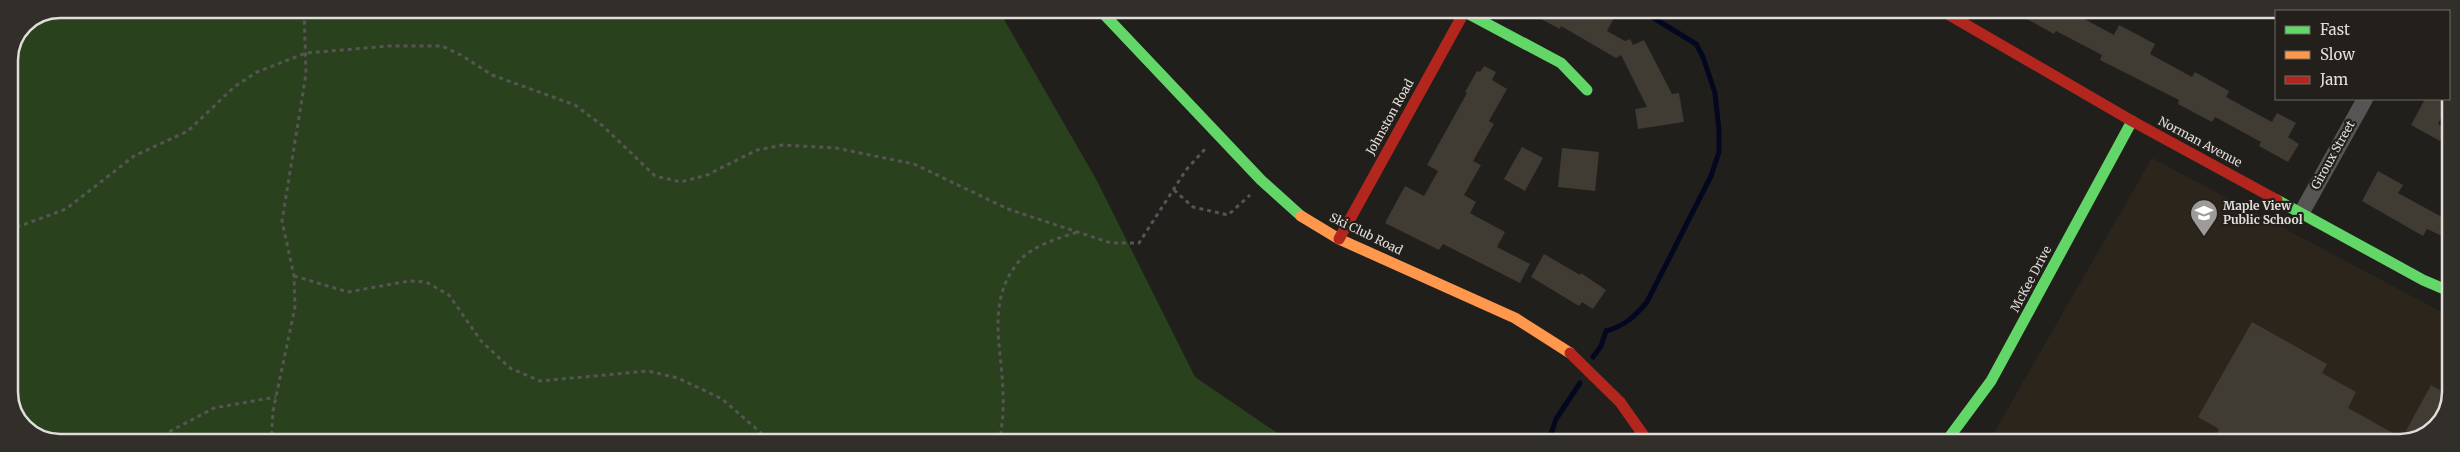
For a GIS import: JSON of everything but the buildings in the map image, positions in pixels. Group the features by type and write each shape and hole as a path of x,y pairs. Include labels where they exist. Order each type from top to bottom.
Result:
{"street":[{"name":"Ski Club Road","path":"1108,18 1261,180 1298,214 1338,239 1515,318 1564,350 1620,402 1643,434"},
{"name":"Johnston Road","path":"1338,239 1461,18"},
{"path":"1479,18 1561,63 1586,90"},
{"name":"Norman Avenue","path":"1955,18 2132,121 2302,212 2423,280 2442,288"},
{"name":"Giroux Street","path":"2302,212 2363,100"},
{"name":"McKee Drive","path":"1952,434 1991,381 2132,121"}],"path":[{"path":"272,434 276,398 294,307 294,276 282,221 306,74 304,18"},
{"path":"18,227 66,209 134,156 188,131 234,87 257,72 306,53 390,46 442,46 461,54 492,75 575,105 604,126 655,176 681,182 707,175 757,150 783,145 836,148 914,164 1008,209 1111,243 1139,243 1186,170 1218,134"},
{"path":"1174,190 1193,207 1228,215 1247,200 1261,180"},
{"path":"1000,434 1003,393 997,330 1001,291 1021,260 1048,242 1079,232"},
{"path":"294,276 348,292 409,281 426,282 449,295 481,341 510,368 540,381 648,371 678,378 722,399 762,434"},
{"path":"165,434 214,408 276,398"}],"shaded area":[{"name":"Maple View Public School","path":"2152,158 2442,312 2442,398 2440,406 2434,418 2428,424 2422,429 2409,434 1993,434"}],"green space":[{"path":"51,18 1003,18 1096,179 1195,377 1279,434 48,433 36,427 25,416 19,404 18,396 18,51 30,30"}],"waterway":[{"path":"1593,357 1601,346 1606,331 1629,320 1647,302 1711,176 1719,152 1715,93 1703,57 1696,44 1654,18"},
{"path":"1551,434 1556,419 1580,383"}],"traffic: fast":[{"path":"1108,18 1261,180 1301,216"},
{"path":"1476,18 1561,63 1587,90"},
{"path":"1952,434 1991,381 2132,121"},
{"path":"2277,200 2423,280 2442,288"}],"traffic: slow":[{"path":"1301,216 1339,239 1515,318 1570,353"}],"traffic: jam":[{"path":"1339,239 1461,18"},
{"path":"1955,18 2132,121 2277,200"},
{"path":"1570,353 1620,402 1643,434"}],"place":[{"name":"Maple View Public School","path":"2204,237"}]}
